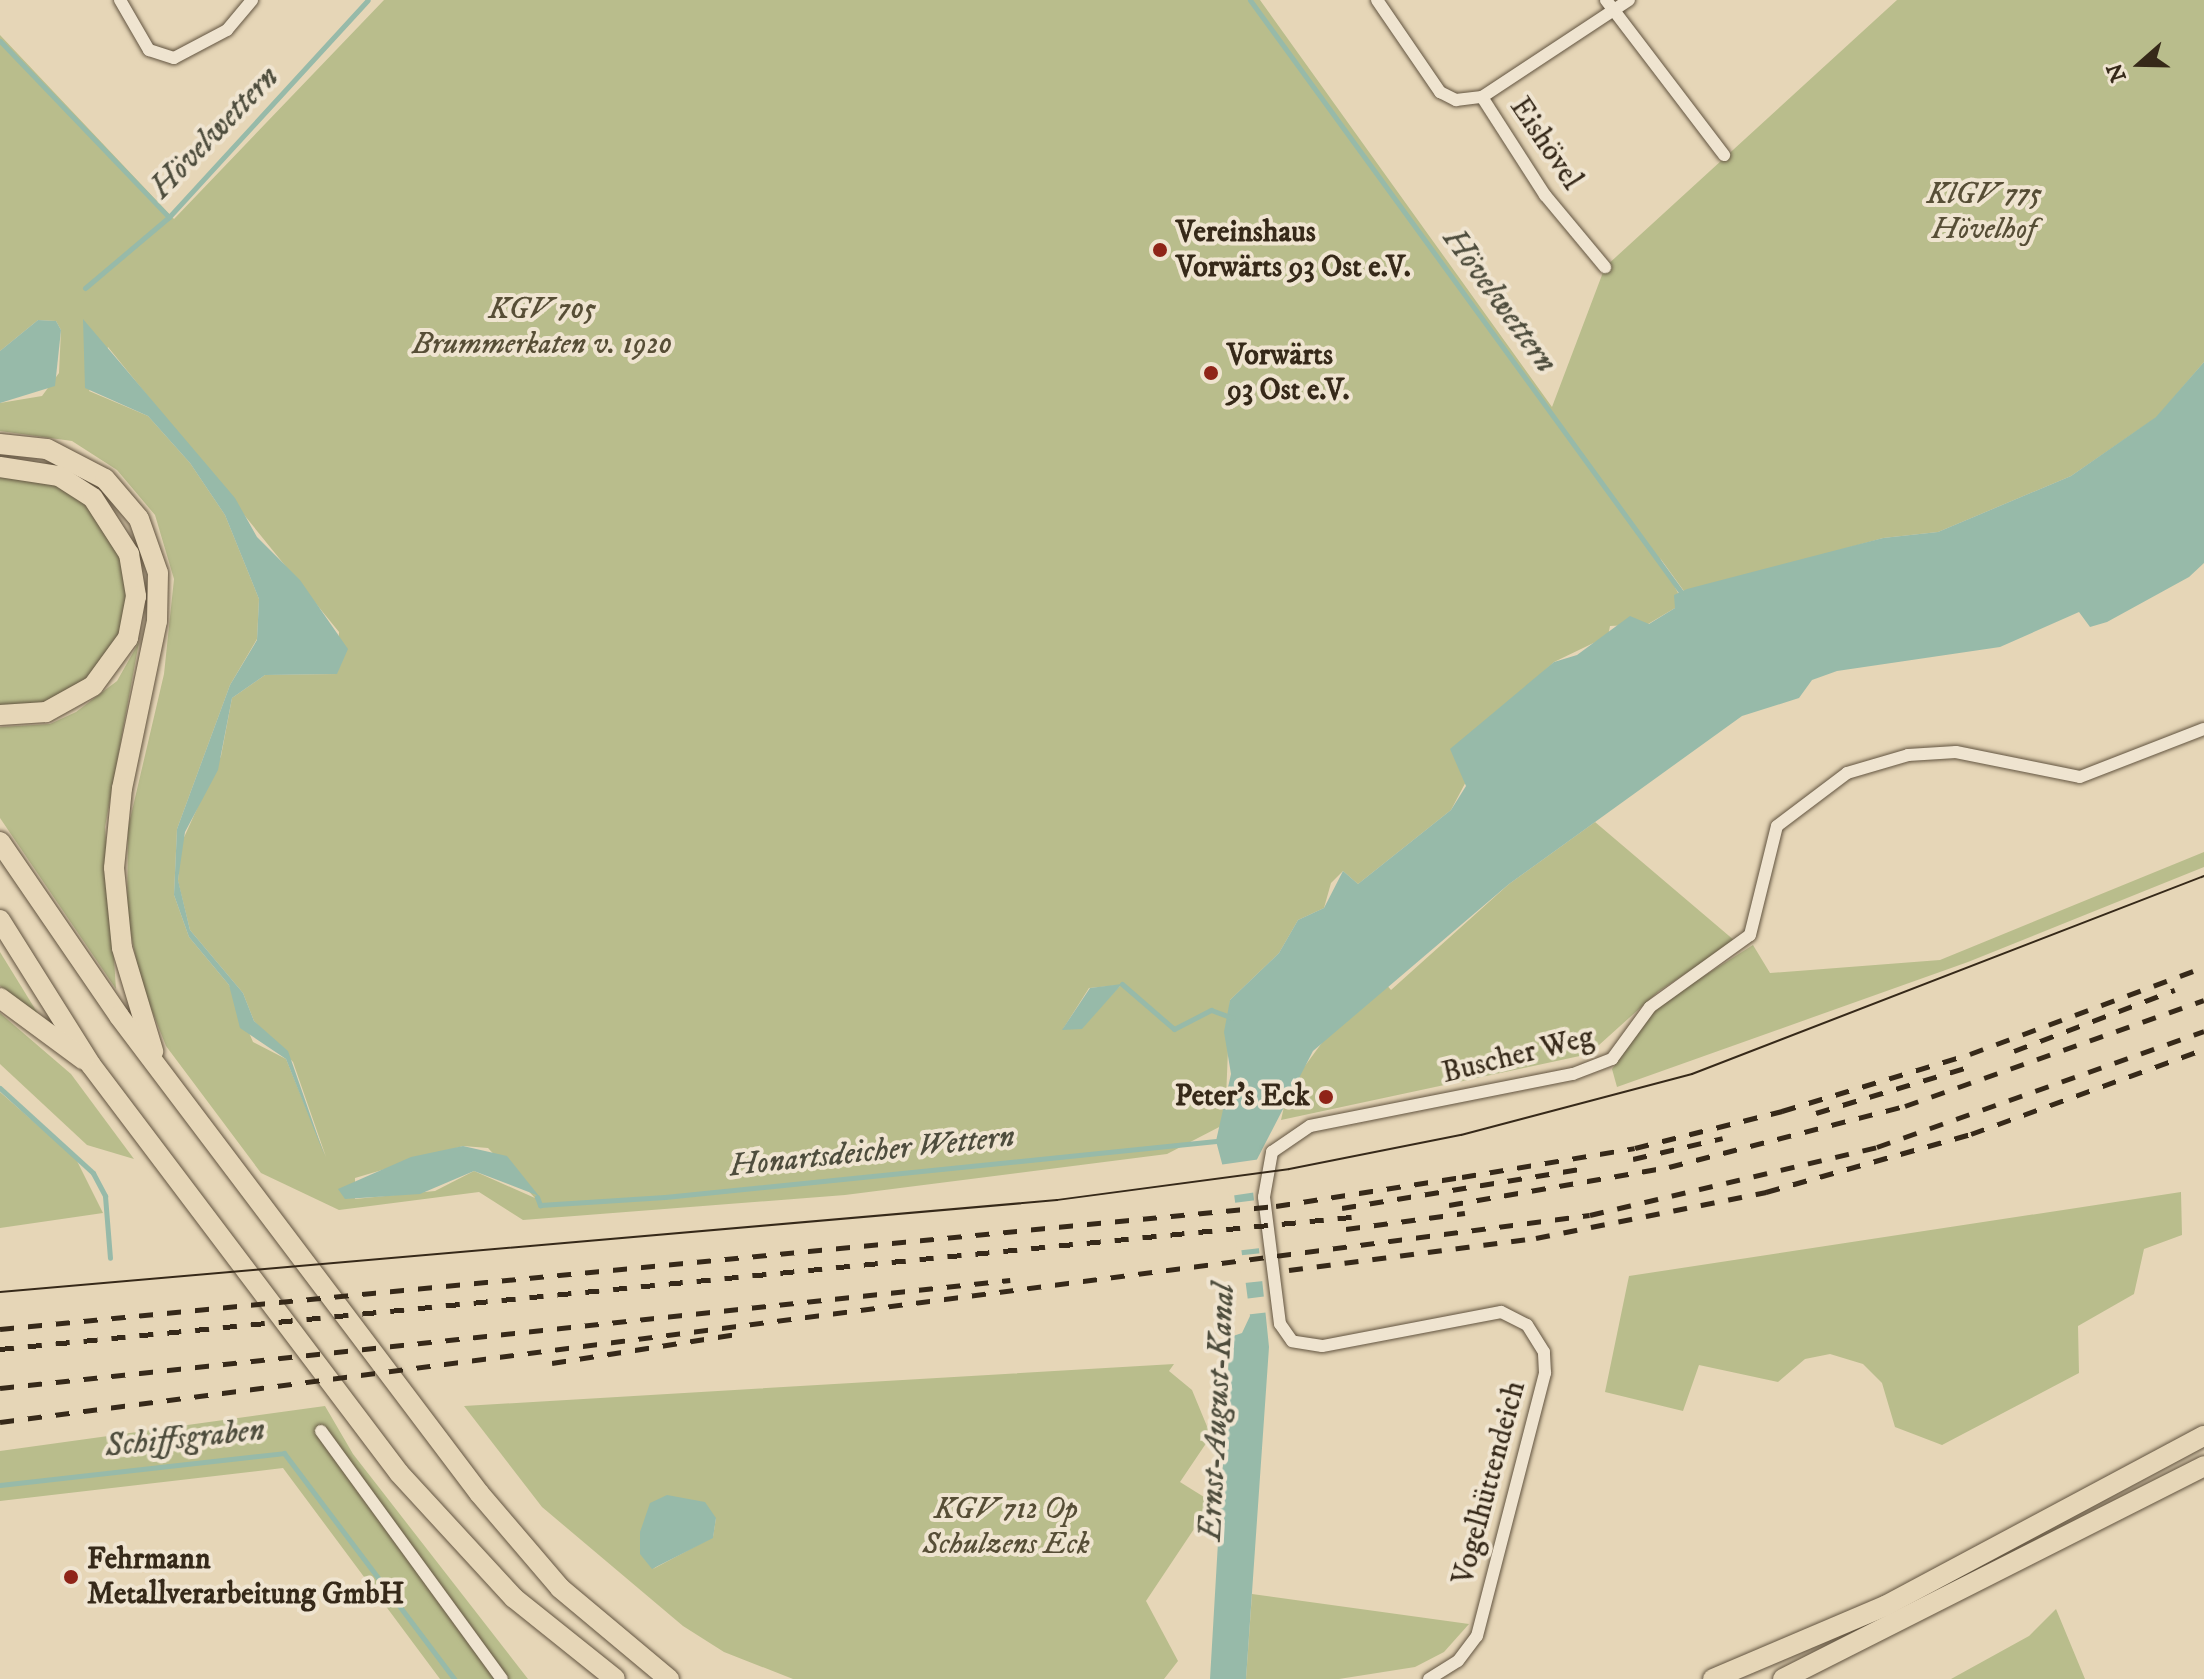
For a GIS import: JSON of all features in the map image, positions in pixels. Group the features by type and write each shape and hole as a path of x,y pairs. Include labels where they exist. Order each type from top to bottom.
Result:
{"highway":[{"path":"0,444 47,449 105,479 139,519 158,573 157,621 117,814 114,868 122,948 160,1070"},
{"path":"0,467 59,476 93,498 129,554 136,596 128,638 93,686 46,712 0,715"},
{"path":"0,842 160,1070 479,1493 560,1588 669,1679"},
{"path":"0,920 91,1065 448,1531 514,1598 615,1679"},
{"path":"0,998 91,1065"},
{"path":"1713,1679 1885,1606 2204,1436"},
{"path":"1783,1679 2204,1466"}],"street":[{"path":"120,0 149,50 174,58 227,30 252,0"},
{"name":"Eishövel","path":"1377,0 1433,86 1456,100 1482,97 1545,195 1605,267"},
{"path":"1482,97 1610,6 1629,0"},
{"path":"1610,6 1724,155"},
{"name":"Buscher Weg","path":"1300,1130 1573,1074 1612,1059 1650,1007 1750,935 1777,826 1847,773 1908,755 1956,752 2080,777 2204,729"},
{"name":"Vogelhüttendeich","path":"1300,1130 1272,1152 1263,1186 1279,1316 1292,1341 1322,1346 1501,1312 1527,1325 1544,1352 1545,1373 1477,1636 1458,1661 1429,1679"},
{"path":"321,1431 502,1679"}],"green space":[{"path":"384,0 1260,0 1552,407 1605,267 1897,0 2204,0 2204,362 2157,417 2071,476 1938,532 1883,538 1697,590 1684,591 1660,558 1678,593 1675,608 1648,624 1610,626 1608,636 1554,662 1506,706 1451,810 1358,884 1343,871 1331,883 1324,908 1298,920 1279,953 1230,1000 1225,1124 1167,1154 845,1195 523,1220 479,1192 339,1210 261,1173 166,1046 141,983 127,915 128,828 164,674 174,579 155,515 117,470 72,441 0,431 0,403 42,396 59,373 61,330 56,321 38,320 0,351 0,35 174,219","holes":["108,347 339,632 337,674 265,675 232,698 221,756 181,844 178,881 190,930 243,993 254,1021 293,1062 326,1157 286,1059 253,1042 229,985 189,937 174,895 177,829 230,685 257,639 259,599 225,515 190,463 148,416 89,391","1121,985 1101,1006 1063,1029 1089,988","463,1146 488,1148 535,1198 474,1171 435,1191 355,1199 355,1178"]},
{"path":"0,476 55,485 87,504 120,557 127,596 120,634 88,679 44,703 0,706"},
{"path":"139,642 105,827 116,989 0,818 0,727 50,724 76,712 117,681"},
{"path":"1595,822 1735,941 1659,991 1589,1054 1281,1120 1288,1089 1332,1029 1385,983 1391,990 1509,884"},
{"path":"2204,852 2204,867 1968,962 1617,1087 1612,1069 1658,1005 1753,945 1770,973 1940,960"},
{"path":"0,952 40,1017 0,986"},
{"path":"0,1013 71,1074 134,1159 87,1145 0,1064"},
{"path":"0,1092 76,1159 103,1213 0,1228"},
{"path":"2181,1192 2182,1235 2144,1249 2134,1294 2078,1326 2079,1373 1942,1445 1895,1427 1882,1383 1863,1364 1830,1354 1805,1359 1778,1382 1699,1365 1683,1411 1605,1392 1629,1276"},
{"name":"KGV 712 Op Schulzens Eck","path":"1174,1364 1169,1371 1192,1390 1211,1436 1180,1482 1212,1502 1146,1601 1178,1661 1164,1679 793,1679 724,1652 683,1626 542,1507 464,1406","holes":["716,1518 713,1537 653,1569"]},
{"path":"325,1406 353,1454 528,1679 440,1679 283,1468 0,1501 0,1451"},
{"path":"1252,1594 1469,1624 1444,1652 1415,1667 1339,1679 1246,1679"},
{"path":"2056,1609 2085,1679 1951,1679 2029,1636"}],"shaded area":[{"path":"83,319 235,498 257,537 300,580 348,649 337,674 265,675 232,698 218,770 185,832 178,880 190,930 243,993 254,1021 288,1051 325,1157 286,1059 240,1028 229,985 189,937 174,895 177,829 230,685 257,640 259,599 225,515 190,463 148,416 85,388"},
{"path":"38,320 56,321 61,330 55,386 0,403 0,351"},
{"path":"2204,362 2204,563 2189,577 2107,622 2090,627 2079,612 2000,647 1837,671 1812,680 1799,698 1742,716 1509,884 1313,1051 1251,1171 1269,1347 1246,1679 1210,1679 1230,1337 1242,1333 1250,1316 1231,1171 1224,1171 1216,1141 1231,1074 1224,1032 1230,1000 1279,953 1298,920 1324,908 1343,871 1358,884 1451,810 1466,786 1450,749 1554,662 1577,655 1630,616 1649,624 1675,608 1674,595 1687,589 1883,538 1938,532 2071,476 2156,417"},
{"path":"1122,984 1082,1029 1062,1030 1090,988"},
{"path":"463,1146 507,1156 539,1196 474,1171 420,1194 345,1199 338,1189 411,1157"},
{"path":"667,1495 705,1502 716,1518 713,1538 652,1569 640,1554 640,1532 650,1503"}],"pier":[{"path":"1261,1159 1257,1192 1230,1196 1219,1165"},
{"path":"1257,1200 1263,1248 1237,1251 1231,1203"},
{"path":"1263,1253 1266,1281 1242,1283 1239,1256"},
{"path":"1268,1296 1270,1312 1246,1315 1244,1299"}],"waterway":[{"name":"Hövelwettern","path":"85,288 169,217 368,0"},
{"name":"Hövelwettern","path":"1250,0 1681,592"},
{"path":"0,41 169,217"},
{"name":"Honartsdeicher Wettern","path":"1122,984 1174,1029 1211,1010 1233,1018"},
{"path":"0,1088 93,1173 105,1196 110,1258"},
{"name":"Honartsdeicher Wettern","path":"537,1197 540,1205 665,1197 1216,1141"},
{"name":"Schiffsgraben","path":"0,1485 284,1453 454,1679"}],"tram line":[{"path":"0,1292 1057,1200 1289,1169 1461,1135 1692,1074 2204,876"}],"railway":[{"path":"0,1329 1276,1206 1462,1177 1635,1148 1782,1111 1970,1054 2204,967"},
{"path":"2014,1051 2175,990"},
{"path":"1449,1205 1669,1167 1905,1106 2204,1000"},
{"path":"0,1422 1590,1215 1877,1147 2204,1031"},
{"path":"1289,1270 1536,1238 1766,1192 1971,1134 2204,1049"},
{"path":"1816,1113 1965,1068"},
{"path":"1633,1159 1723,1138"},
{"path":"1342,1208 1586,1168"},
{"path":"1346,1229 1465,1213"},
{"path":"0,1349 1362,1216"},
{"path":"0,1388 1010,1280"},
{"path":"552,1363 737,1334"}],"place":[{"name":"Vereinshaus Vorwärts 93 Ost e.V.","path":"1160,250"},
{"name":"Vorwärts 93 Ost e.V.","path":"1211,373"},
{"name":"Peter's Eck","path":"1326,1097"},
{"name":"Fehrmann Metallverarbeitung GmbH","path":"71,1577"}],"park label":[{"name":"KlGV 775 Hövelhof","path":"1984,212"},
{"name":"KGV 705 Brummerkaten v. 1920","path":"542,327"}],"water label":[{"name":"Ernst-August-Kanal","path":"1218,1412"}]}
